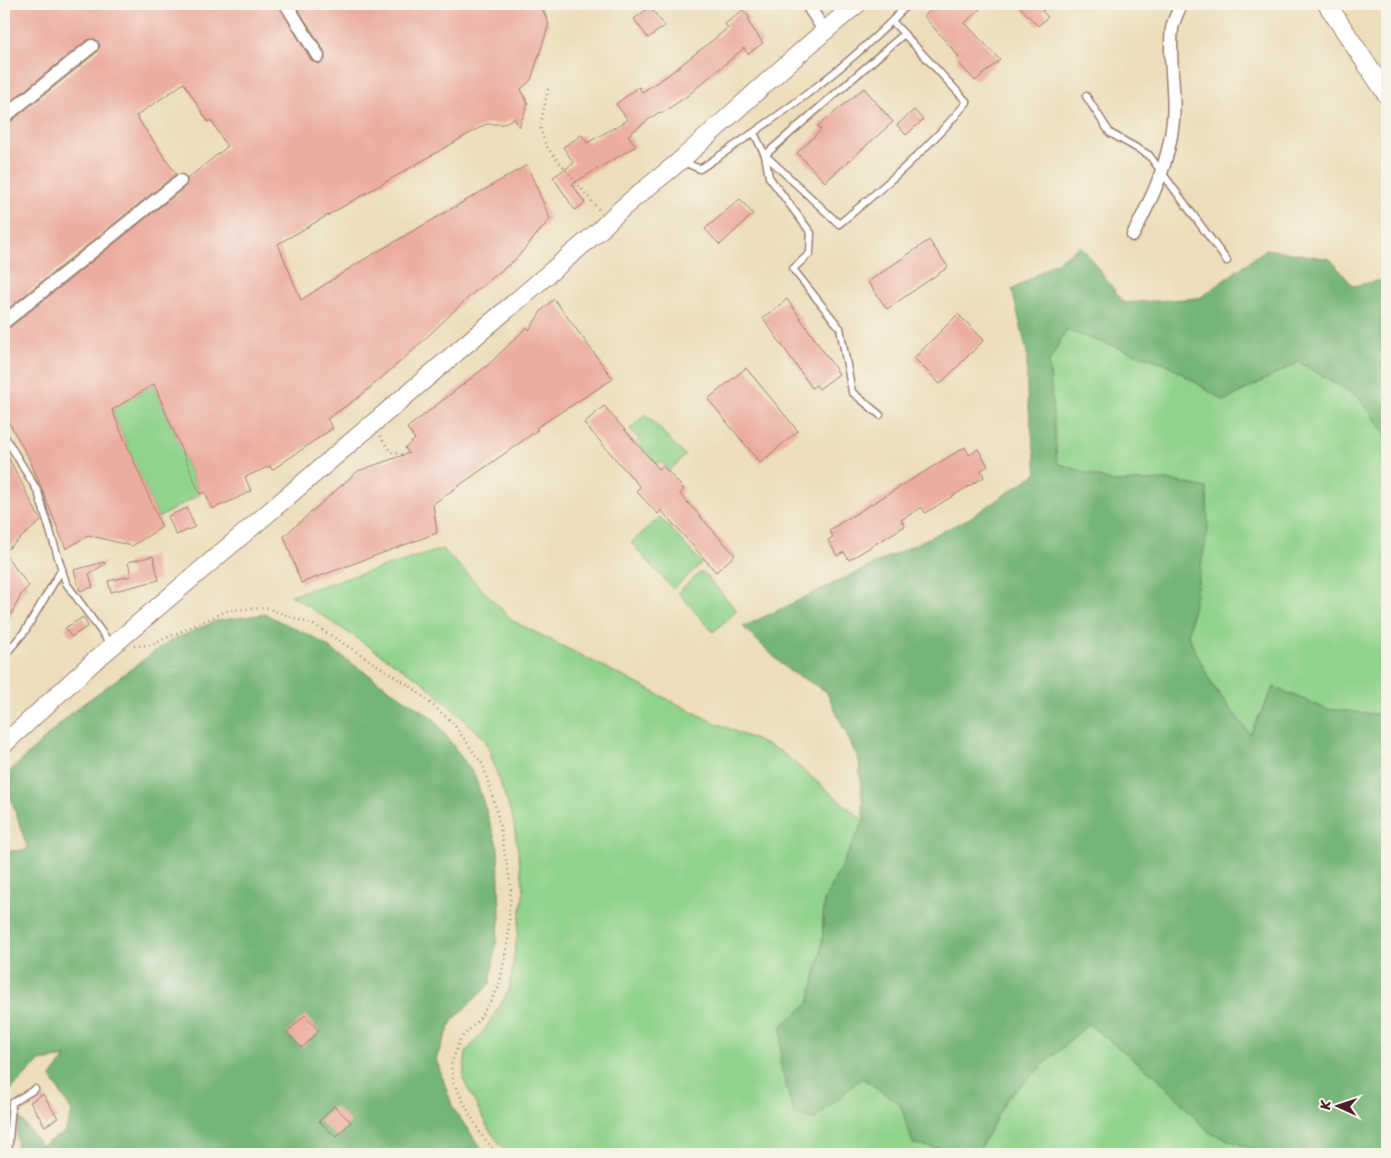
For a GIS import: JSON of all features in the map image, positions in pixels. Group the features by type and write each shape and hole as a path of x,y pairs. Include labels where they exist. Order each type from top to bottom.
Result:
{"main road":[{"path":"4,744 113,647 680,161 824,30 857,4"},
{"path":"1328,4 1387,95"}],"street":[{"path":"286,4 318,56"},
{"path":"807,4 824,30"},
{"path":"1133,235 1163,172 1174,119 1171,73 1172,28 1181,4"},
{"path":"4,117 92,46"},
{"path":"4,322 180,181"}],"lane":[{"path":"680,161 700,169 754,133 861,50 908,4"},
{"path":"765,155 839,224 903,170 948,125 967,102 892,21"},
{"path":"765,155 904,34"},
{"path":"1086,96 1110,133 1134,144 1148,155 1163,172 1227,261"},
{"path":"754,133 765,155 769,177 811,233 810,253 793,269 840,328 852,392 880,415"},
{"path":"4,435 38,492 66,583 113,647"},
{"path":"4,656 26,631 62,569"},
{"path":"8,1154 12,1103 35,1089"}],"path":[{"path":"548,89 540,127 546,146 609,221"},
{"path":"372,425 391,452 403,455"},
{"path":"113,647 151,645 228,610 267,608 316,626 413,688 452,722 484,765 498,812 511,886 508,940 499,987 478,1021 460,1039 450,1065 454,1084 480,1133 497,1154"}],"green space":[{"path":"1081,246 1124,303 1200,298 1266,249 1330,259 1353,286 1387,279 1387,436 1360,398 1299,362 1224,401 1167,364 1066,330 1049,362 1057,463 1114,482 1169,480 1207,488 1208,529 1188,635 1212,685 1250,734 1274,687 1326,709 1385,715 1387,713 1387,1154 1265,1154 1210,1133 1157,1077 1088,1024 1007,1098 977,1154 913,1144 900,1104 862,1078 814,1119 794,1115 780,1062 782,1025 809,1003 822,948 824,901 864,821 859,761 826,691 788,670 743,627 970,518 1037,473 1027,393 1027,352 1012,290"},
{"path":"1066,330 1167,364 1224,401 1299,362 1360,398 1387,436 1387,713 1385,715 1326,709 1274,687 1250,734 1212,685 1188,635 1196,590 1169,480 1114,482 1056,463 1049,362"},
{"path":"154,384 200,494 158,518 112,410"},
{"path":"646,414 685,456 669,471 661,461 657,464 637,442 640,440 630,429"},
{"path":"660,517 702,563 673,589 631,543"},
{"path":"443,549 513,621 707,719 780,751 864,821 824,901 822,948 809,1003 782,1025 814,1119 862,1078 900,1104 914,1144 973,1154 508,1154 489,1130 463,1079 466,1052 486,1028 509,990 524,890 513,819 485,739 423,682 291,595"},
{"path":"702,571 737,611 713,632 678,592"},
{"path":"265,614 313,637 434,719 475,776 498,848 500,917 490,984 452,1021 436,1059 453,1108 485,1154 16,1154 18,1115 41,1146 65,1132 72,1112 51,1077 66,1057 40,1061 4,1097 4,856 7,851 28,850 4,777 76,709 168,642 216,621"},
{"path":"1088,1024 1157,1077 1210,1133 1265,1154 977,1154 1007,1098"}],"building":[{"path":"4,4 278,4 311,60 318,64 325,60 325,52 295,4 540,4 549,24 531,80 521,89 528,104 519,127 514,118 503,124 486,124 278,244 301,300 358,263 527,165 550,219 516,259 472,294 408,355 359,397 327,419 333,428 272,470 270,466 245,477 251,491 231,501 212,509 205,492 200,494 154,384 112,410 162,527 132,546 88,535 66,549 30,460 4,414 4,330 9,328 185,187 188,178 227,147 211,120 208,122 184,83 136,116 176,174 4,312 4,125 9,123 97,52 100,45 95,39 87,40 4,107"},
{"path":"938,4 985,4 965,23 1000,60 975,81 956,60 959,57 924,16"},
{"path":"1017,4 1051,4 1042,11 1048,17 1038,26"},
{"path":"650,7 665,26 648,38 634,19"},
{"path":"743,10 749,17 749,23 763,43 748,54 744,48 687,96 661,114 659,112 628,135 636,146 572,184 585,203 575,210 553,177 574,163 563,147 582,135 587,143 628,120 616,104 639,87 642,92 667,76 728,28 725,24"},
{"path":"864,88 893,122 825,182 797,153 821,130 818,126"},
{"path":"914,110 923,120 906,135 897,125"},
{"path":"740,199 753,214 720,245 705,229"},
{"path":"929,240 948,267 887,309 868,282"},
{"path":"554,299 613,379 536,428 538,430 433,504 437,533 301,583 284,536 358,471 409,453 405,448 415,439 407,428 488,365 527,327 529,330 542,310"},
{"path":"787,299 839,374 819,389 816,385 812,388 763,318"},
{"path":"958,314 984,340 940,384 914,358"},
{"path":"746,368 798,431 760,463 708,399"},
{"path":"604,406 659,469 663,466 684,489 680,494 735,555 716,572 661,510 658,514 636,491 640,487 584,423"},
{"path":"965,447 969,455 978,449 988,466 981,470 984,477 925,513 922,507 901,520 905,526 849,560 844,552 837,556 828,540 833,537 829,530"},
{"path":"4,449 41,521 4,552"},
{"path":"187,508 195,527 176,535 168,516"},
{"path":"4,553 29,586 22,593 4,629"},
{"path":"153,556 159,580 111,592 108,581 131,576 128,562"},
{"path":"104,562 105,564 89,574 93,587 80,591 74,570"},
{"path":"83,617 88,626 71,637 65,628"},
{"path":"305,1015 319,1031 302,1048 287,1033"},
{"path":"43,1094 58,1118 45,1126 30,1102"},
{"path":"334,1106 351,1122 336,1137 319,1121"}]}
